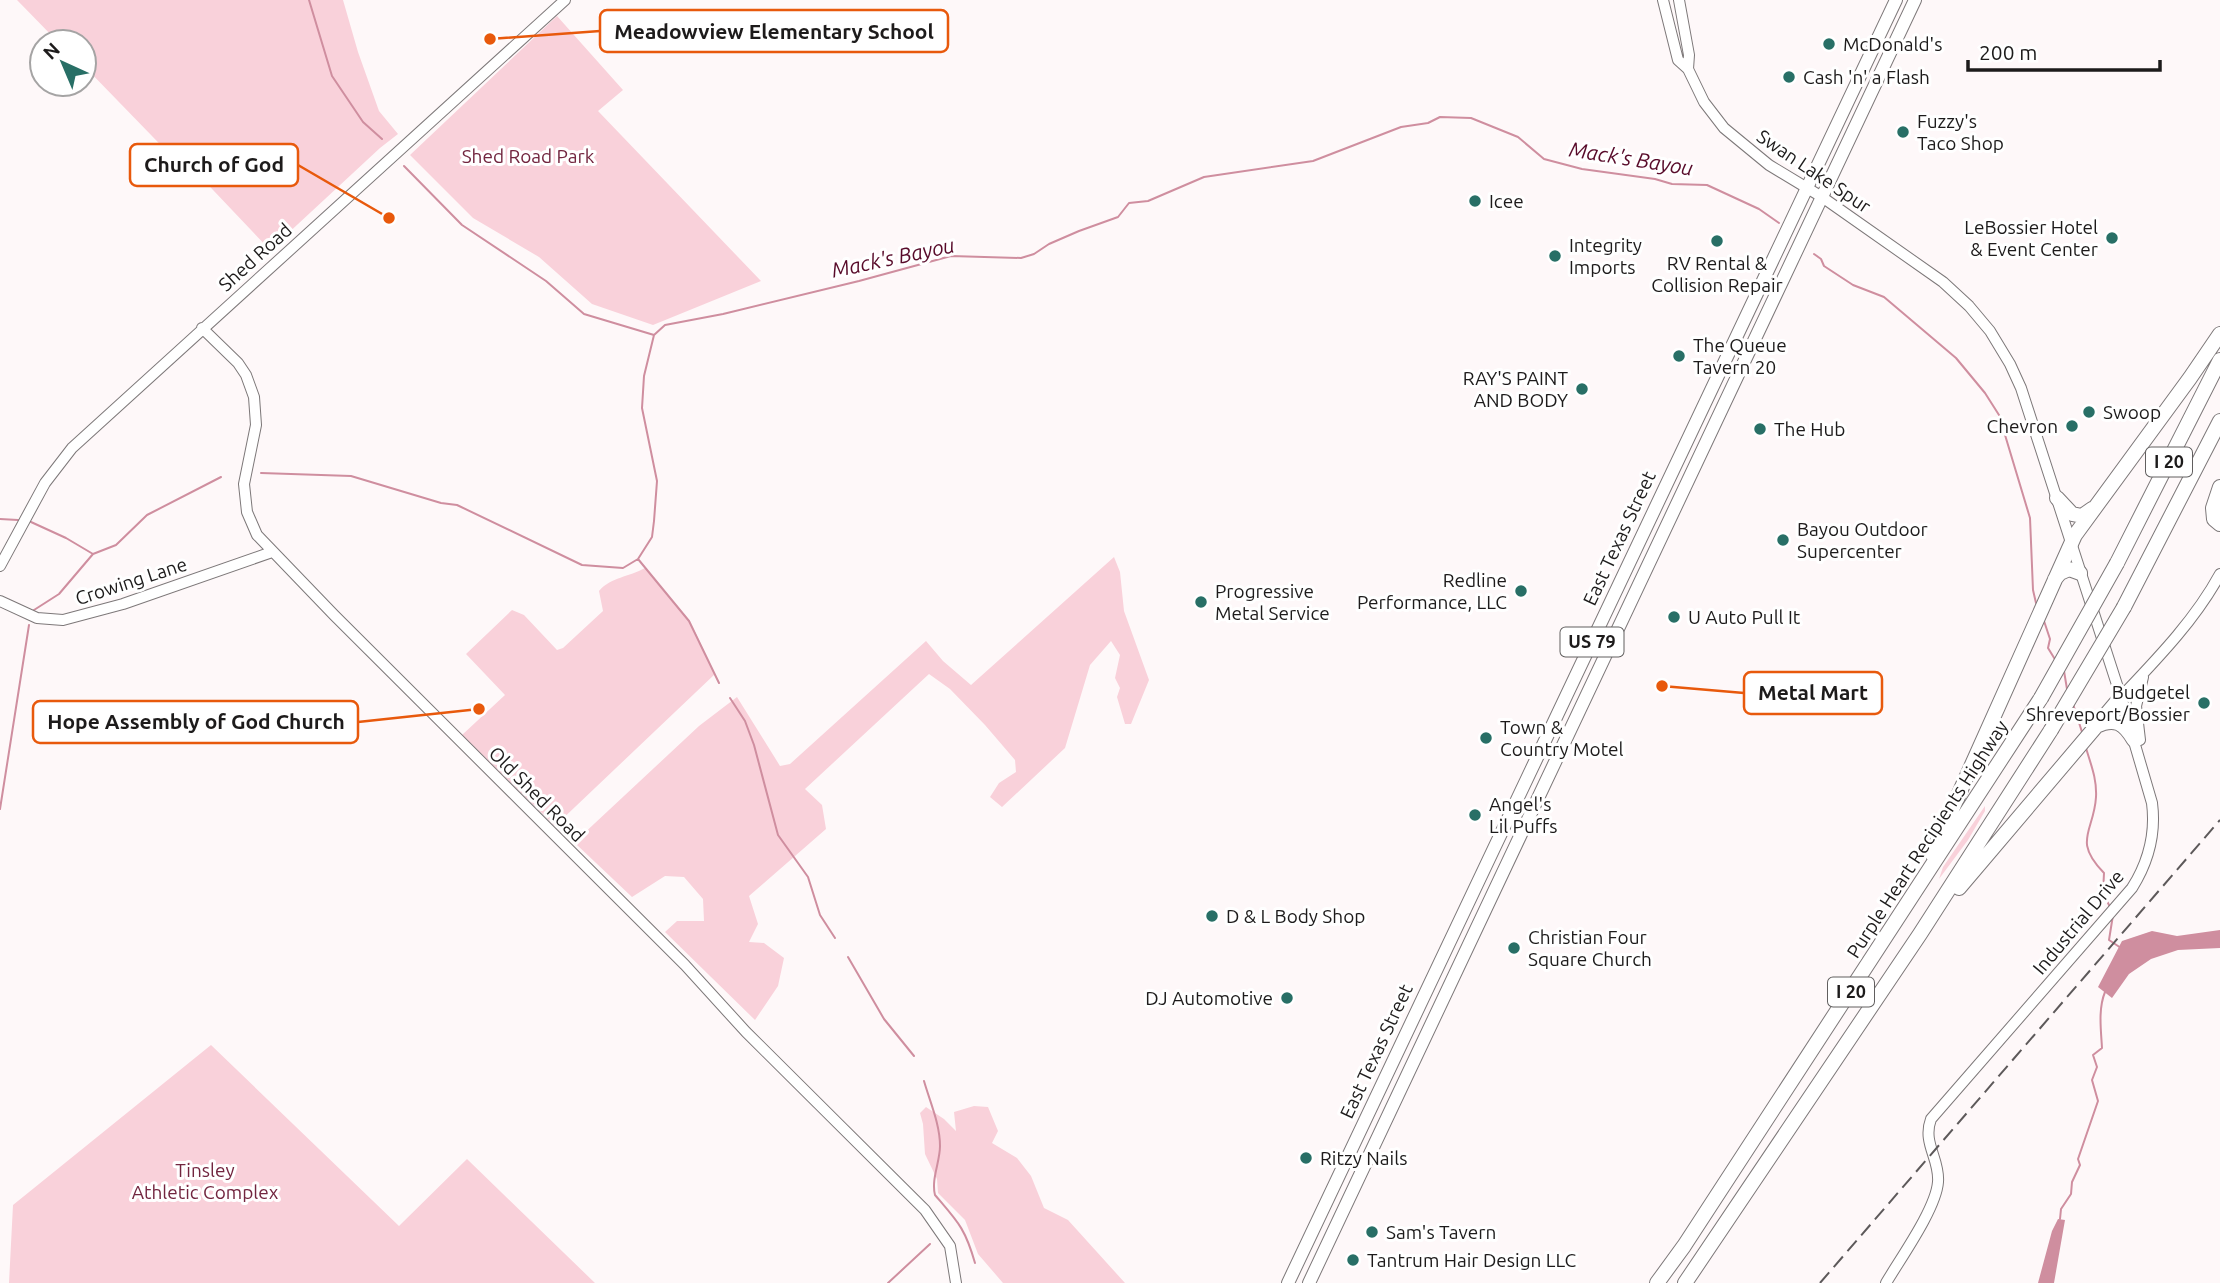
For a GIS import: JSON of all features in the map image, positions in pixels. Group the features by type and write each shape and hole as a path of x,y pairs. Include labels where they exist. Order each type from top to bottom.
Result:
{"highway":[{"path":"1908,905 2071,542 2220,334"},
{"name":"Purple Heart Recipients Highway","path":"1657,1283 1908,905 2041,698 2117,563 2220,360"},
{"name":"I 20","path":"1685,1283 1920,934 2051,730 2124,607 2220,421"},
{"path":"2220,486 2213,514 2220,524"},
{"path":"2057,498 2064,508 2077,516 2088,513 2097,503"},
{"path":"2054,579 2069,569 2080,573"},
{"path":"1920,934 2121,696"},
{"path":"2098,724 2112,720 2120,722 2134,740"}],"main road":[{"name":"East Texas Street","path":"1288,1283 1896,0"},
{"name":"East Texas Street","path":"1309,1283 1915,0"}],"street":[{"name":"Shed Road","path":"0,566 45,483 72,448 565,0"},
{"name":"Swan Lake Spur","path":"1663,0 1678,60 1688,69 1704,102 1729,133 1769,165 1822,197 1943,282"},
{"name":"Swan Lake Spur","path":"1679,0 1689,55 1688,69"},
{"name":"Industrial Drive","path":"1886,1283 1936,1194 1937,1169 1928,1135 1933,1116 2123,899 2143,869 2153,840 2153,810 2144,771 2021,388 2010,363 1983,321 1943,282"},
{"name":"Old Shed Road","path":"202,328 238,363 246,375 254,397 256,425 245,472 244,502 257,535 925,1210 950,1246 954,1257 956,1283"},
{"name":"Crowing Lane","path":"0,601 37,618 63,620 123,604 272,552"},
{"path":"2121,696 2200,607 2220,574"},
{"path":"2144,771 2136,706 2145,672"}],"green space":[{"path":"17,0 343,0 379,111 398,134 270,250 195,171 185,170 98,80 98,28 44,28"},
{"name":"Shed Road Park","path":"557,16 623,90 598,111 761,281 653,325 592,304 539,257 473,218 410,155"},
{"path":"1114,557 1120,572 1124,611 1149,680 1131,724 1125,724 1117,697 1120,688 1115,678 1120,655 1111,641 1090,665 1065,748 1002,807 990,797 999,783 1016,772 1015,760 950,689 929,674 805,789 822,805 826,829 749,896 758,924 749,942 764,943 784,958 778,986 755,1020 665,932 677,921 704,921 703,899 684,877 665,876 632,897 577,845 579,838 699,726 737,697 780,766 790,764 926,641 943,661 971,685"},
{"path":"645,568 690,621 715,674 555,826 462,735 505,695 466,654 512,610 524,615 557,650 563,648 603,611 599,591 604,586"},
{"path":"1985,806 1985,811 1968,840 1939,879 1943,867"},
{"name":"Tinsley Athletic Complex","path":"211,1045 399,1226 467,1159 595,1283 9,1283 13,1205"},
{"path":"974,1106 988,1107 998,1131 992,1143 1017,1158 1031,1176 1044,1208 1068,1220 1125,1283 1003,1283 978,1254 965,1220 938,1193 937,1179 925,1154 920,1113 926,1107 956,1131 954,1112"}],"shaded area":[{"path":"2220,930 2220,948 2178,950 2151,959 2129,974 2112,998 2098,987 2122,941 2152,931 2177,936"},
{"path":"2058,1219 2065,1220 2054,1283 2038,1283 2052,1231"}],"waterway":[{"name":"Mack's Bayou","path":"309,0 332,76 363,122 382,139"},
{"name":"Mack's Bayou","path":"404,166 462,225 546,281 584,314 654,335 665,325 723,314 951,256 1021,258 1079,231 1118,217 1129,203 1148,201 1204,177 1313,161 1401,127 1428,123 1440,117 1471,118 1518,137 1544,159 1582,169 1655,179 1672,184 1707,185 1759,209 1779,223"},
{"name":"Mack's Bayou","path":"1814,254 1821,259 1824,266 1853,285 1884,297 1956,358 1999,415 2030,518 2036,603"},
{"path":"261,473 351,476 441,503 457,505 582,565 623,568 638,559 652,537 657,481 642,408 644,376 654,335"},
{"path":"34,610 59,594 93,554 116,545 147,515 221,477"},
{"path":"0,519 18,520"},
{"path":"31,522 93,554"},
{"path":"638,559 689,621 719,683"},
{"name":"Mack's Bayou","path":"2044,621 2050,639 2048,648 2056,661"},
{"path":"0,809 29,625"},
{"name":"Mack's Bayou","path":"2064,671 2067,689"},
{"path":"730,698 745,721 754,745 778,835 808,877 820,915 835,938"},
{"name":"Mack's Bayou","path":"2073,704 2082,732"},
{"name":"Mack's Bayou","path":"2086,748 2096,790 2087,844 2094,862 2104,873 2103,893 2110,907"},
{"name":"Mack's Bayou","path":"2113,915 2109,940 2121,948"},
{"path":"848,957 884,1019 914,1056"},
{"name":"Mack's Bayou","path":"2060,1219 2061,1209 2071,1194 2072,1182 2080,1165 2078,1159 2098,1101 2092,1080 2097,1067 2093,1055 2102,1048 2101,1012 2105,992"},
{"path":"924,1081 940,1138 935,1195 960,1226 975,1263"},
{"path":"888,1283 930,1244"}],"railway":[{"path":"1820,1283 2220,820"}],"place":[{"name":"Meadowview Elementary School","path":"490,39"},
{"name":"McDonald's","path":"1829,44"},
{"name":"Cash 'n' a Flash","path":"1789,77"},
{"name":"Fuzzy's Taco Shop","path":"1903,132"},
{"name":"Icee","path":"1475,201"},
{"name":"Church of God","path":"389,218"},
{"name":"LeBossier Hotel & Event Center","path":"2112,238"},
{"name":"RV Rental & Collision Repair","path":"1717,241"},
{"name":"Integrity Imports","path":"1555,256"},
{"name":"The Queue Tavern 20","path":"1679,356"},
{"name":"RAY'S PAINT AND BODY","path":"1582,389"},
{"name":"Swoop","path":"2089,412"},
{"name":"Chevron","path":"2072,426"},
{"name":"The Hub","path":"1760,429"},
{"name":"Bayou Outdoor Supercenter","path":"1783,540"},
{"name":"Redline Performance, LLC","path":"1521,591"},
{"name":"Progressive Metal Service","path":"1201,602"},
{"name":"U Auto Pull It","path":"1674,617"},
{"name":"Metal Mart","path":"1662,686"},
{"name":"Budgetel Shreveport/Bossier","path":"2204,703"},
{"name":"Hope Assembly of God Church","path":"479,709"},
{"name":"Town & Country Motel","path":"1486,738"},
{"name":"Angel's Lil Puffs","path":"1475,815"},
{"name":"D & L Body Shop","path":"1212,916"},
{"name":"Christian Four Square Church","path":"1514,948"},
{"name":"DJ Automotive","path":"1287,998"},
{"name":"Ritzy Nails","path":"1306,1158"},
{"name":"Sam's Tavern","path":"1372,1232"},
{"name":"Tantrum Hair Design LLC","path":"1353,1260"}]}
